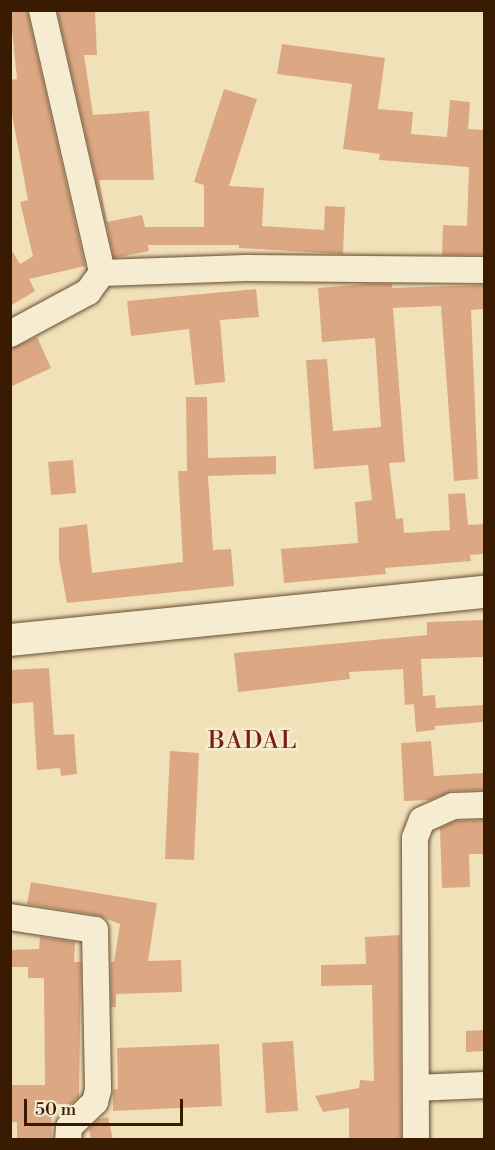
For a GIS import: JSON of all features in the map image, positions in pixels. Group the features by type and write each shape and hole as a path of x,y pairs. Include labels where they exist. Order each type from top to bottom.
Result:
{"street":[{"path":"42,10 102,273"},
{"path":"10,334 87,292 102,273 246,268 484,270"},
{"path":"10,640 484,592"},
{"path":"416,1140 415,838 422,820 453,806 484,805"},
{"path":"10,916 95,930 98,1090 94,1102 69,1126 68,1140"},
{"path":"416,1088 484,1085"}],"building":[{"path":"10,10 27,10 85,266 29,279 35,291 10,306 10,248 20,264 33,256 20,202 28,200 10,104 10,80 17,79"},
{"path":"57,10 95,10 97,55 84,55 93,115 149,111 154,180 99,180 107,222 142,215 145,227 204,227 204,185 194,182 224,89 257,99 229,186 264,188 262,226 324,230 325,206 345,207 343,254 239,248 239,245 148,245 149,251 114,258"},
{"path":"282,44 385,58 378,109 413,112 411,134 447,137 450,100 470,102 468,129 484,130 484,255 442,255 443,225 467,226 469,167 379,160 380,154 343,149 352,84 277,74"},
{"path":"392,284 392,288 484,285 484,309 471,310 478,479 454,481 441,306 393,308 405,462 389,463 396,519 403,518 404,533 450,530 448,494 465,493 468,525 484,524 484,554 470,555 471,561 385,568 386,574 284,583 281,549 358,543 355,502 372,500 368,465 314,469 306,360 327,359 333,431 381,427 375,338 322,342 318,288"},
{"path":"256,289 259,317 220,320 225,382 195,385 189,329 131,336 127,301"},
{"path":"37,337 51,368 10,387 10,349"},
{"path":"186,397 207,397 208,458 276,456 276,474 208,476 213,550 231,549 234,586 67,603 59,560 59,528 87,524 92,573 183,562 178,471 187,471"},
{"path":"73,460 76,493 51,495 48,462"},
{"path":"484,620 484,657 421,659 423,696 435,695 436,708 484,705 484,722 435,726 435,730 416,732 414,704 405,705 403,669 349,672 350,679 238,692 234,653 427,635 427,622"},
{"path":"49,668 54,735 74,734 77,774 61,776 60,768 37,770 33,702 10,704 10,670"},
{"path":"431,741 434,776 484,773 484,790 452,791 430,800 404,801 401,743"},
{"path":"170,751 199,753 194,860 165,859"},
{"path":"484,820 484,854 469,854 470,887 442,888 440,828 456,821"},
{"path":"31,882 157,903 148,961 181,960 182,992 116,994 116,1007 111,1007 111,962 114,962 120,924 97,915 27,904"},
{"path":"400,935 401,1140 349,1140 349,1108 323,1112 315,1096 359,1088 360,1080 374,1081 372,985 321,986 321,965 366,964 365,937"},
{"path":"40,937 75,942 74,962 81,962 79,1097 71,1104 51,1104 52,1140 17,1140 17,1122 11,1122 11,1085 45,1085 44,978 28,978 28,967 10,967 10,950 39,949"},
{"path":"484,1030 484,1051 466,1052 466,1031"},
{"path":"293,1041 298,1111 266,1113 262,1043"},
{"path":"219,1044 222,1106 113,1111 113,1090 118,1089 117,1048"},
{"path":"108,1117 113,1140 91,1140 89,1129 99,1119"}],"district":[{"name":"BADAL","path":"253,742"}]}
